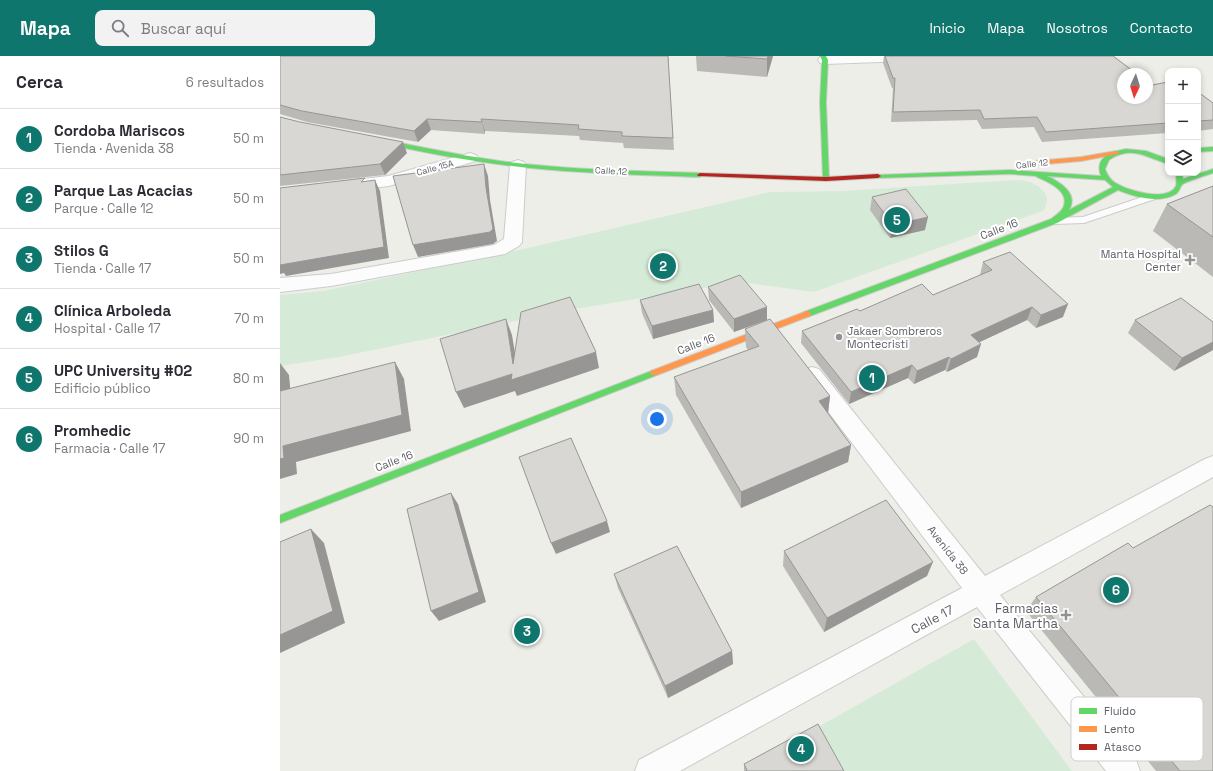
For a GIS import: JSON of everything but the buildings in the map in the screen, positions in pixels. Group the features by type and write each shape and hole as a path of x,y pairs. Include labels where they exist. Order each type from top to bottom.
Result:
{"main road":[{"path":"824,58 823,102 826,180"},
{"name":"Calle 12","path":"368,139 470,158 518,165 604,171 826,180 947,173 1010,172 1106,178"},
{"path":"1201,150 1213,149"},
{"path":"1132,151 1165,150"},
{"path":"1132,151 1156,156 1165,160"},
{"name":"Calle 12","path":"947,173 1081,159 1132,151"},
{"path":"1116,153 1103,160 1101,166 1102,172 1106,178 1128,192 1152,197 1173,193 1179,188 1181,177 1213,171"},
{"path":"1030,173 1053,181 1066,192 1068,199 1067,206 1054,221"},
{"name":"Calle 16","path":"280,519 780,333 1054,221 1118,187"}],"street":[{"path":"824,58 936,56"},
{"name":"Calle 15A","path":"335,187 389,180 470,158"},
{"path":"280,285 330,280 499,250 513,242 518,165"},
{"name":"Avenida 38","path":"800,359 980,592 1071,704"},
{"name":"Calle 17","path":"650,771 1213,466"},
{"name":"Avenida 38","path":"1117,761 1125,771"}],"lane":[{"path":"1054,221 1084,220 1152,197"}],"green space":[{"path":"1020,180 1037,185 1046,196 1046,206 1043,211 814,292 740,282 569,310 339,357 280,366 280,295 323,291 519,250 770,192 843,191"},
{"path":"974,639 1072,771 843,771 818,727"}],"traffic: fast":[{"path":"823,56 825,60 823,102 826,179"},
{"path":"375,140 464,157 518,165 586,171 700,175"},
{"path":"1201,150 1213,149"},
{"path":"1165,161 1146,153 1126,151 1112,155 1106,159 1103,163 1102,169 1104,175 1110,182 1129,192 1141,195 1166,195 1175,192 1180,184 1179,176"},
{"path":"1182,182 1213,171"},
{"path":"878,176 1010,172 1106,178"},
{"path":"1039,176 1055,183 1067,196 1067,207 1054,221"},
{"path":"807,314 1054,221 1118,187"},
{"path":"280,519 654,373"}],"traffic: slow":[{"path":"1035,163 1081,159 1116,153"},
{"path":"654,373 807,314"}],"traffic: jam":[{"path":"700,175 826,179 878,176"}],"place":[{"name":"UPC University #02","path":"897,220"},
{"name":"Manta Hospital Center","path":"1190,260"},
{"name":"Parque Las Acacias","path":"663,266"},
{"name":"Jakaer Sombreros Montecristi","path":"839,337"},
{"name":"Cordoba Mariscos","path":"872,378"},
{"name":"Promhedic","path":"1116,590"},
{"name":"Farmacias Santa Martha","path":"1066,615"},
{"name":"Stilos G","path":"527,631"},
{"name":"Clínica Arboleda","path":"801,749"}]}
